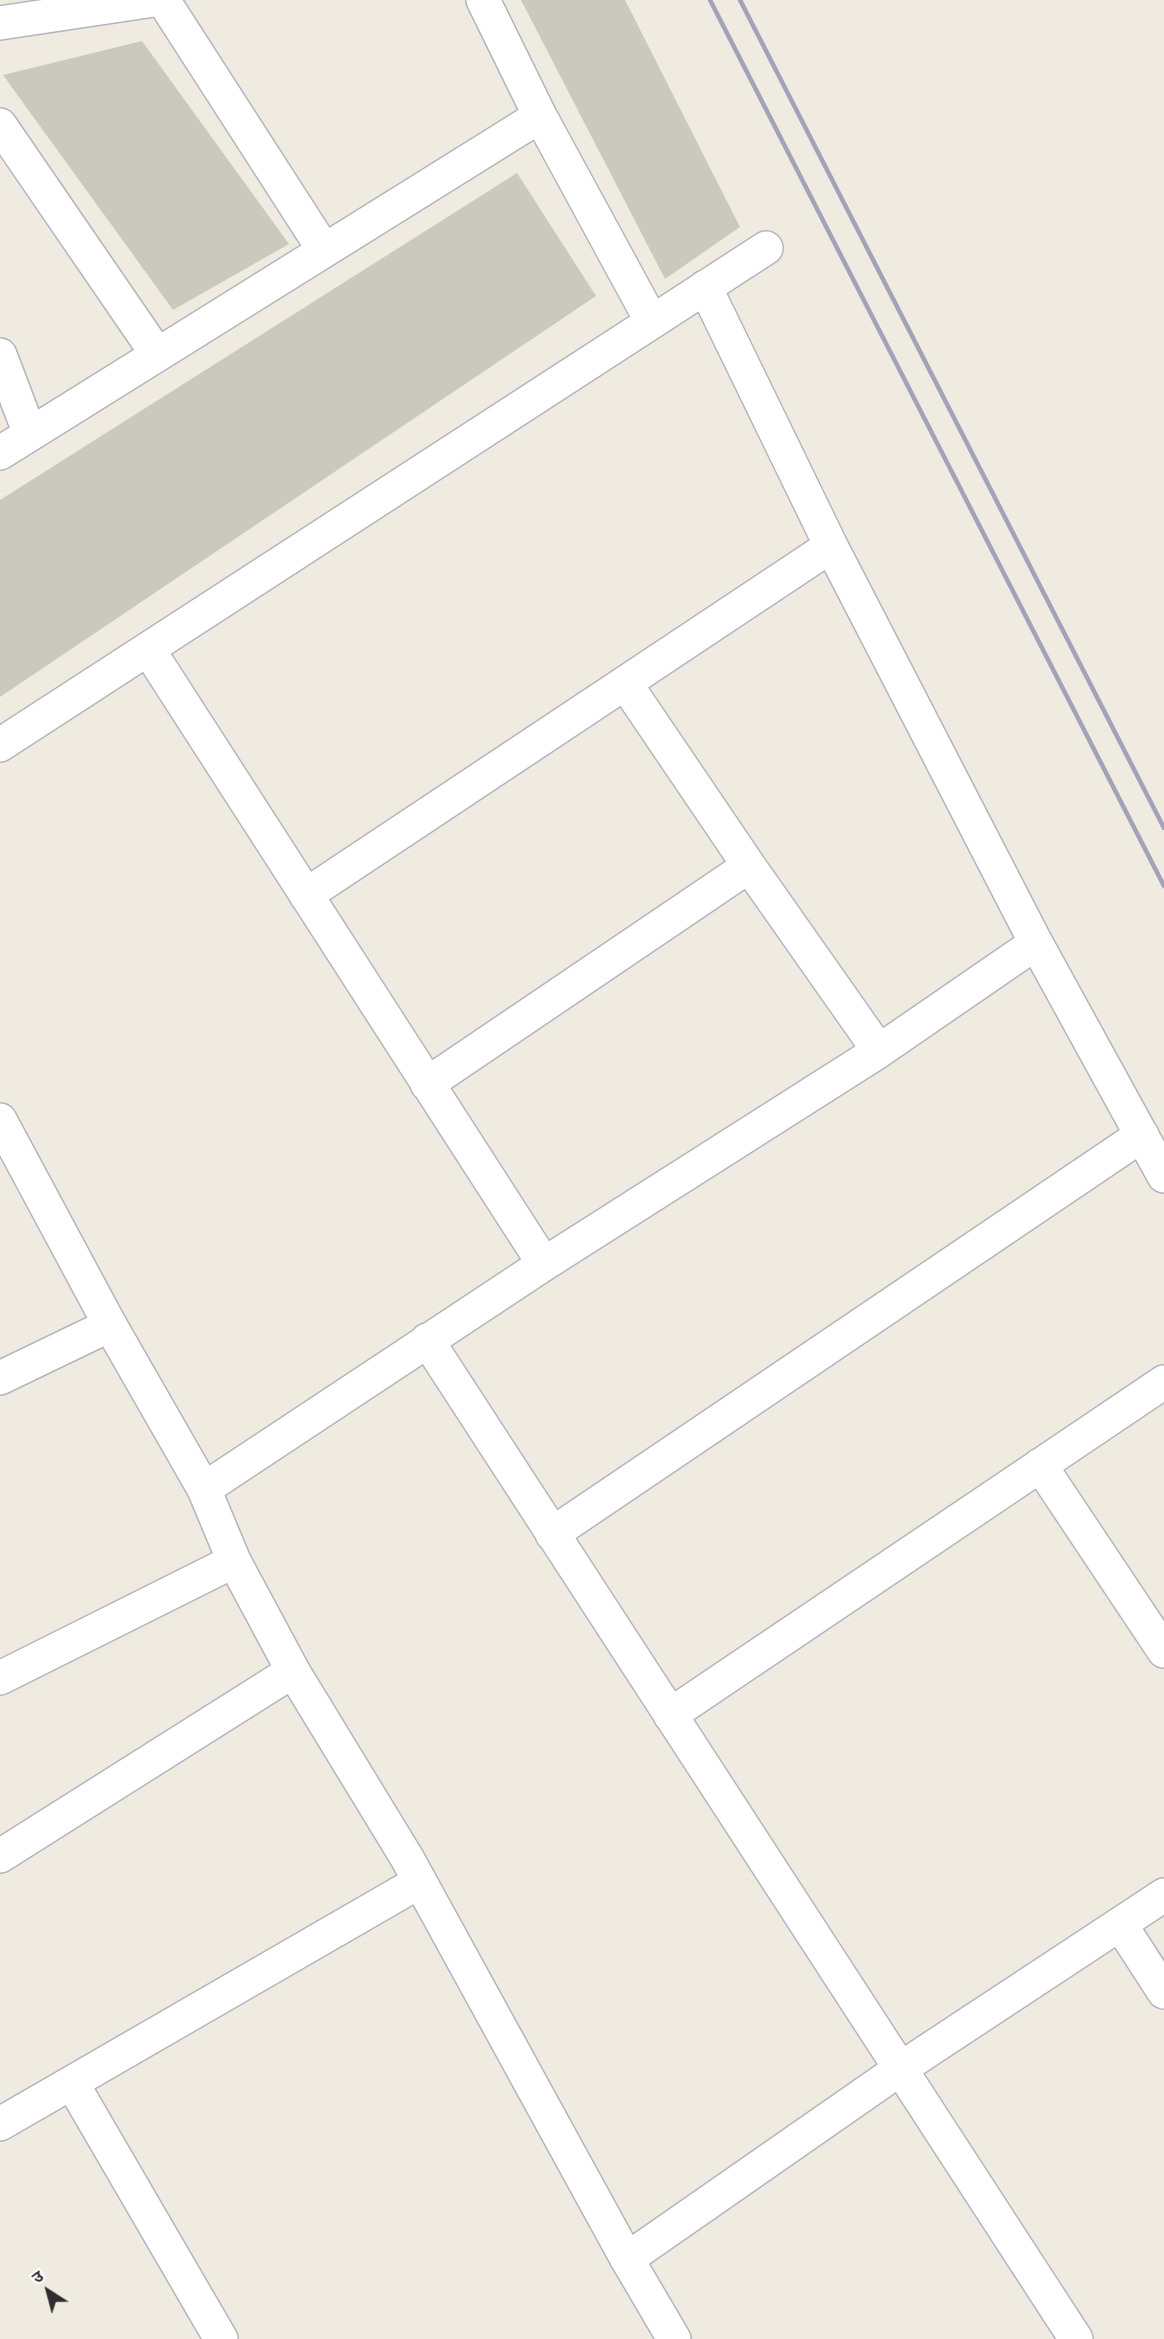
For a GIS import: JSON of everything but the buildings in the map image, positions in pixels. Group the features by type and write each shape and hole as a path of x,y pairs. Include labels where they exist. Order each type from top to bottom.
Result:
{"street":[{"path":"0,23 154,0"},
{"path":"163,0 324,250"},
{"path":"483,0 540,116 652,322"},
{"path":"0,453 540,116"},
{"path":"0,125 157,354"},
{"path":"0,745 766,248"},
{"path":"705,287 831,546 1036,943 1164,1176"},
{"path":"0,355 30,434"},
{"path":"306,895 831,546"},
{"path":"148,649 544,1264"},
{"path":"625,683 749,866 879,1051"},
{"path":"427,1084 749,866"},
{"path":"204,1489 544,1264 879,1051 1036,943"},
{"path":"0,1120 110,1325 204,1489 234,1561 293,1671 407,1858 627,2259 674,2339"},
{"path":"552,1534 1142,1135"},
{"path":"0,1378 110,1325"},
{"path":"427,1340 1076,2339"},
{"path":"670,1715 1164,1382"},
{"path":"1040,1466 1164,1651"},
{"path":"0,1678 234,1561"},
{"path":"0,1856 293,1671"},
{"path":"0,2124 419,1882"},
{"path":"627,2259 900,2069 1164,1896"},
{"path":"1120,1924 1164,1992"},
{"path":"72,2083 221,2339"}],"railway":[{"path":"710,0 1164,886"},
{"path":"740,0 1164,828"}]}
